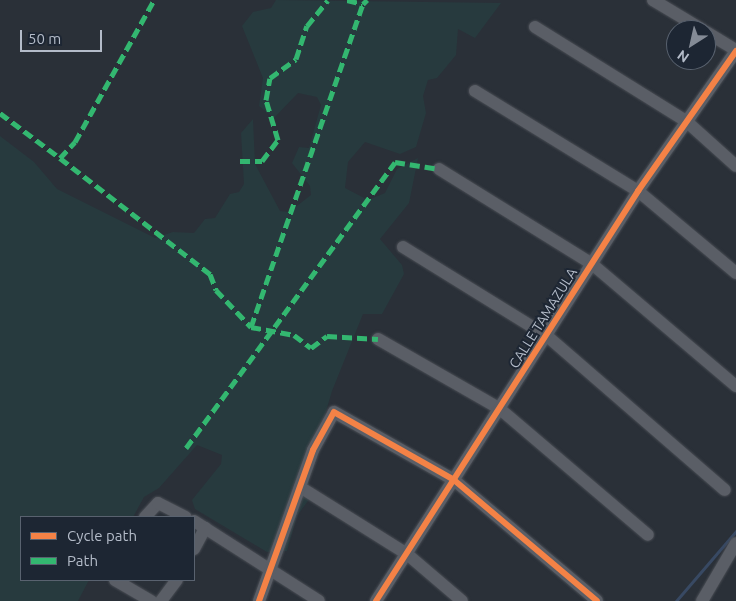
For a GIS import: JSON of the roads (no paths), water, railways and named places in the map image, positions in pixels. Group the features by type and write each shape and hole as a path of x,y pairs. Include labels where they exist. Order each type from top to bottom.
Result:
{"street":[{"path":"653,0 686,20"},
{"path":"535,27 686,121 736,166"},
{"path":"716,38 736,51"},
{"name":"CALLE TAMAZULA","path":"376,601 638,191 736,51"},
{"path":"476,91 638,191 736,273"},
{"path":"439,169 592,264 736,386"},
{"path":"403,247 547,336 725,490"},
{"path":"378,339 500,409 648,535"},
{"path":"259,601 271,573 313,450 334,412 454,480 597,601"},
{"path":"300,488 407,554 462,601"},
{"path":"146,516 158,503 184,516"},
{"path":"195,523 247,552 271,573 319,601"},
{"path":"195,547 205,528"},
{"path":"702,601 736,543"},
{"path":"118,581 151,601"},
{"path":"161,601 176,581"}],"waterway":[{"path":"676,601 736,531"}]}
